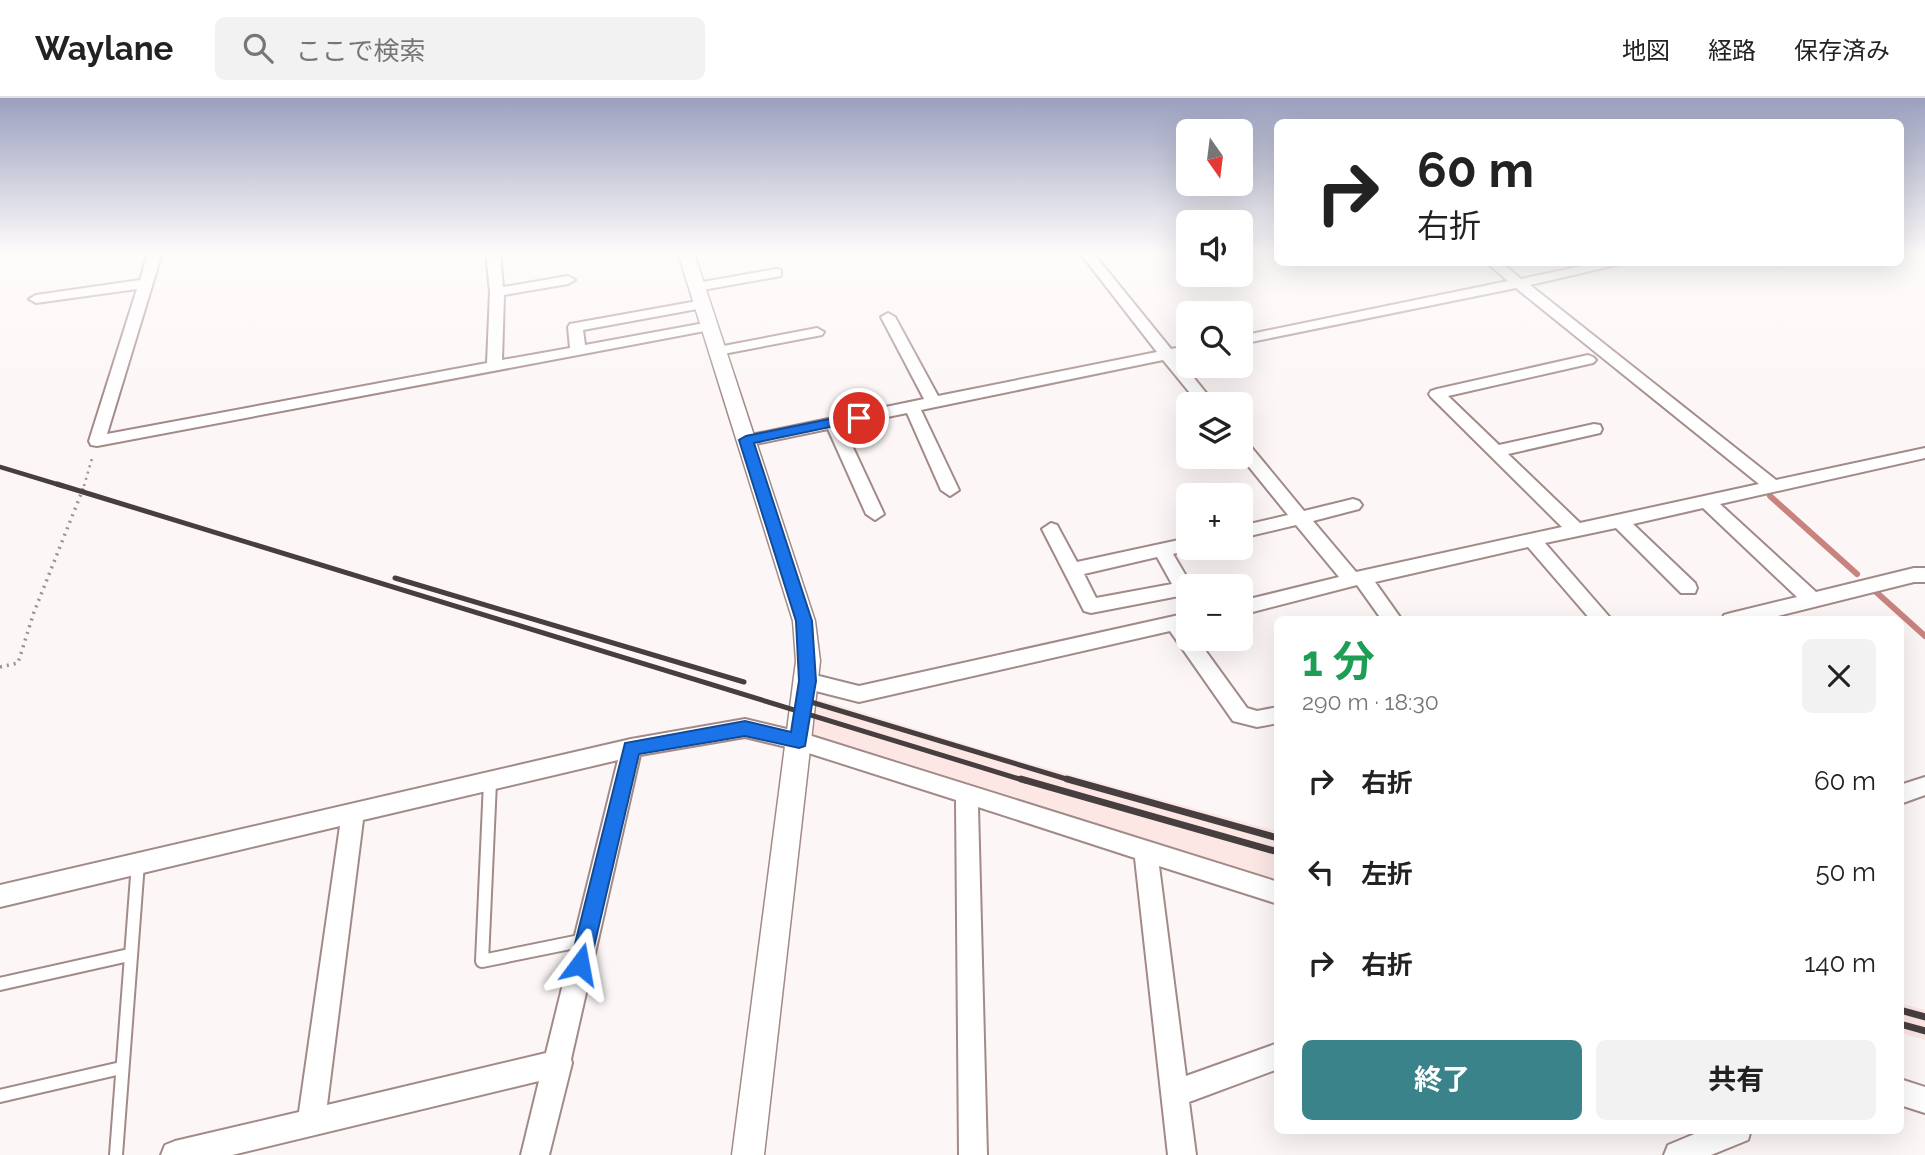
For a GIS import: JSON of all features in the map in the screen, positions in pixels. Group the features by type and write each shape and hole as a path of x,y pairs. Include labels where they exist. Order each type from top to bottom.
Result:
{"street":[{"path":"141,302 97,441 578,350 711,302"},
{"path":"494,366 497,302"},
{"path":"702,302 804,621 807,681 748,1155"},
{"path":"1125,302 1197,392"},
{"path":"1253,338 1432,302"},
{"path":"1542,302 1772,486"},
{"path":"578,350 575,327 703,306"},
{"path":"888,317 934,402"},
{"path":"718,351 817,332"},
{"path":"746,440 1176,353"},
{"path":"1577,531 1437,394 1588,360"},
{"path":"912,407 950,490"},
{"path":"832,423 875,514"},
{"path":"1495,451 1594,429"},
{"path":"1253,605 1357,579 1925,453"},
{"path":"1253,461 1300,518 1389,616"},
{"path":"1706,501 1812,600"},
{"path":"1253,529 1353,505"},
{"path":"1620,521 1688,588"},
{"path":"1051,529 1091,606 1176,593"},
{"path":"1533,541 1599,616"},
{"path":"1073,570 1176,547"},
{"path":"1162,550 1176,574"},
{"path":"1747,616 1914,575 1925,575"},
{"path":"807,681 859,694 1176,623"},
{"path":"1200,651 1240,715 1257,719 1274,716"},
{"path":"0,895 631,748 745,729 799,741 1274,892"},
{"path":"535,1155 559,1063 631,748"},
{"path":"1904,794 1925,786"},
{"path":"967,796 973,1155"},
{"path":"311,1122 353,814"},
{"path":"1146,851 1182,1155"},
{"path":"1174,1094 1274,1057"},
{"path":"175,1155 559,1063"},
{"path":"1904,1093 1925,1100"},
{"path":"1682,1154 1729,1134"}],"lane":[{"path":"490,782 482,961 586,940"},
{"path":"116,1155 128,954 138,863"},
{"path":"0,984 128,954"},
{"path":"0,1096 121,1068"}],"path":[{"path":"0,667 18,663 34,612 85,484 97,441"}],"shaded area":[{"path":"818,699 1017,760 1274,830 1274,883 1091,821 813,734"},
{"path":"1904,1004 1925,1010 1925,1040 1904,1034"}],"waterway":[{"path":"1770,496 1857,574"},
{"path":"1875,591 1903,616"},
{"path":"1904,617 1925,636"}],"railway":[{"path":"0,467 63,486"},
{"path":"57,484 1026,781"},
{"path":"395,578 744,682"},
{"path":"811,702 1073,781"},
{"path":"1021,779 1274,851"},
{"path":"1067,779 1274,837"},
{"path":"1904,1011 1925,1017"},
{"path":"1904,1025 1925,1031"}],"route":[{"path":"580,964 631,748 745,729 799,741 808,661 804,621 746,440 859,418"}]}
